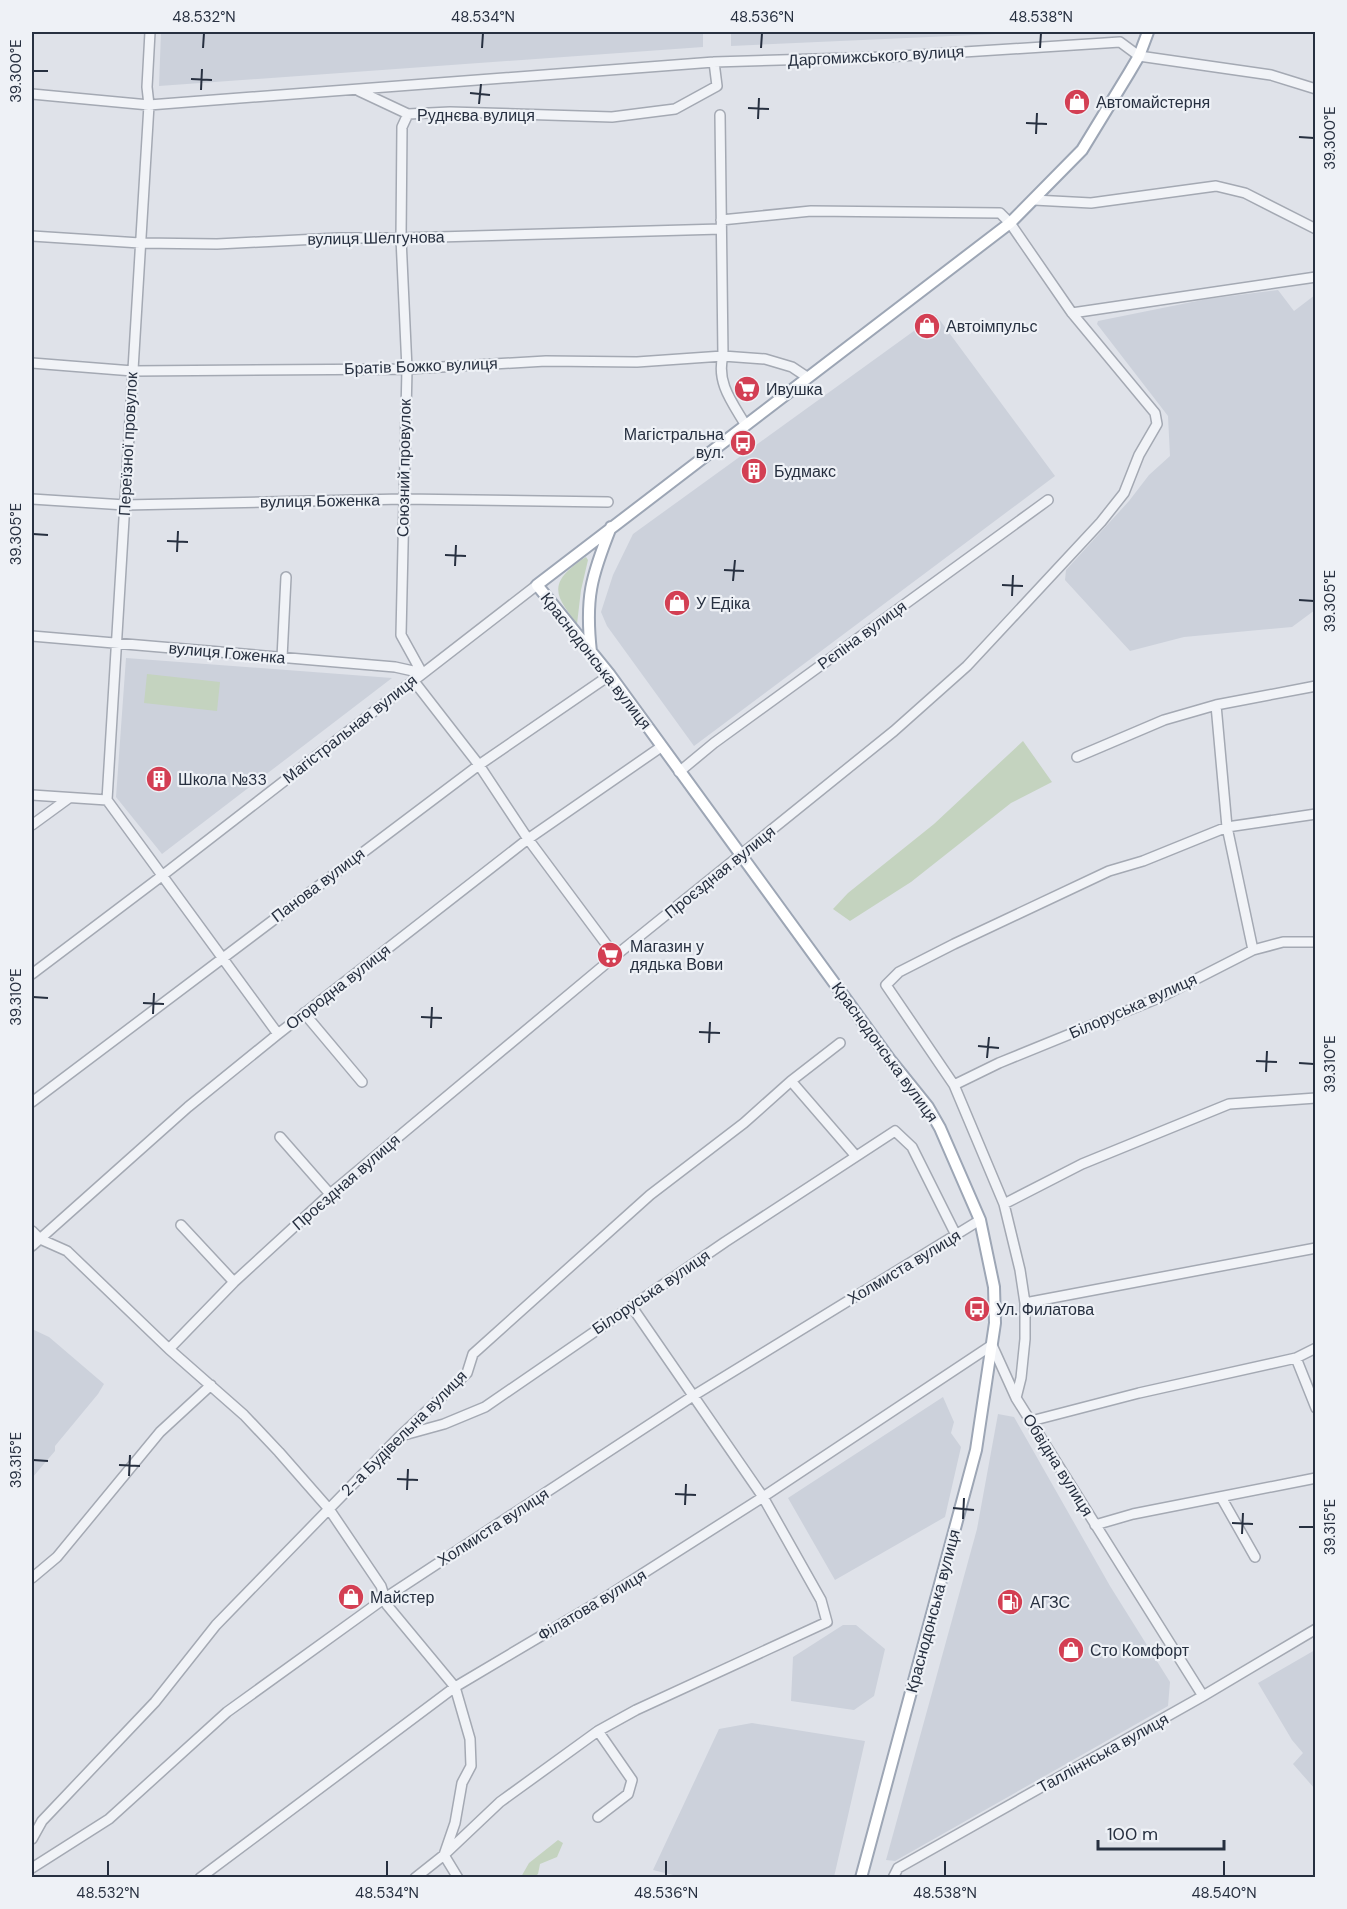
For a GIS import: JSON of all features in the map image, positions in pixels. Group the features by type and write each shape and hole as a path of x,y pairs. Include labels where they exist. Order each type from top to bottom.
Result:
{"main road":[{"path":"745,424 1010,223 1034,200 1082,150 1139,56 1148,32"},
{"name":"Магістральная вулиця","path":"537,585 745,424"},
{"path":"591,652 588,624 589,593 597,563 612,527"},
{"name":"Краснодонська вулиця","path":"537,585 610,675 891,1061 928,1107 940,1128 980,1220 994,1287 995,1323 976,1450 861,1878"}],"street":[{"name":"Переїзної провулок","path":"107,800 149,105 147,87 150,32"},
{"name":"Даргомижського вулиця","path":"357,90 714,62 886,57 1120,42 1139,56 1271,75 1316,89"},
{"name":"Руднєва вулиця","path":"32,94 149,105 357,90 408,114 450,112 612,117 675,109 717,86 714,62"},
{"name":"Союзний провулок","path":"408,114 402,127 401,238 407,369 401,635 422,673"},
{"path":"720,115 723,356 720,368 723,386 745,424"},
{"path":"1034,200 1091,203 1216,186 1245,194 1316,229"},
{"name":"вулиця Шелгунова","path":"32,236 140,243 217,244 721,224 823,211 999,213 1010,223"},
{"path":"1010,223 1072,313 1316,277"},
{"name":"Проєздная вулиця","path":"169,1349 234,1282 330,1194 615,956 894,731 967,666 1101,522 1124,493 1139,455 1156,424 1155,413 1072,313"},
{"name":"Братів Божко вулиця","path":"32,363 133,371 407,369 546,361 637,362 723,356 765,359 792,367 807,377"},
{"name":"вулиця Боженка","path":"32,499 125,505 403,499 608,502"},
{"name":"Рєпіна вулиця","path":"679,772 714,743 1048,500"},
{"path":"282,658 286,577"},
{"name":"Магістральная вулиця","path":"32,974 537,585"},
{"name":"вулиця Гоженка","path":"32,636 395,667 422,673"},
{"name":"Панова вулиця","path":"32,1102 479,765 610,675"},
{"path":"413,680 479,765 528,839 615,956"},
{"path":"1077,757 1164,720 1216,705 1316,686"},
{"path":"1216,705 1227,826 1253,950"},
{"name":"Огородна вулиця","path":"32,1246 189,1107 304,1013 528,839 661,747"},
{"path":"32,795 107,800 278,1034"},
{"path":"32,825 69,798"},
{"path":"1227,826 1316,814"},
{"name":"Обвідна вулиця","path":"1203,1696 1016,1398 1021,1378 1025,1339 1025,1303 1020,1270 1004,1204 954,1085 886,985 900,972 954,944 1099,876 1143,861 1227,826"},
{"name":"Білоруська вулиця","path":"954,1085 999,1063 1161,997 1253,950 1283,942 1316,942"},
{"path":"304,1013 362,1082"},
{"name":"2-а Будівельна вулиця","path":"32,1839 42,1821 155,1702 216,1625 400,1436 467,1373 473,1354 650,1195 744,1123 791,1081 840,1043"},
{"path":"791,1081 855,1155"},
{"path":"1004,1204 1082,1164 1229,1104 1316,1098"},
{"name":"Білоруська вулиця","path":"400,1436 444,1424 485,1407 725,1242 894,1131 912,1148 956,1235"},
{"path":"280,1137 330,1194"},
{"name":"Холмиста вулиця","path":"32,1868 109,1819 227,1712 385,1598 693,1396 980,1220"},
{"path":"181,1225 234,1282"},
{"path":"32,1231 40,1239 67,1251 169,1349 244,1415 279,1452 329,1509 381,1586 387,1605 454,1687 470,1739 471,1766 462,1783 456,1823 444,1854"},
{"path":"1025,1303 1316,1248"},
{"path":"415,1878 500,1802 598,1731 636,1710 827,1622 821,1600 763,1497 632,1307"},
{"path":"992,1345 1016,1398"},
{"name":"Філатова вулиця","path":"200,1878 454,1687 595,1605 992,1345"},
{"path":"1031,1421 1139,1393 1296,1358 1316,1348"},
{"path":"1296,1358 1316,1408"},
{"path":"32,1578 57,1557 160,1432 211,1385"},
{"path":"1095,1525 1133,1514 1316,1478"},
{"path":"1221,1497 1255,1557"},
{"name":"Талліннська вулиця","path":"893,1878 898,1868 1203,1696 1316,1629"},
{"path":"598,1731 632,1780 628,1794 598,1817"},
{"path":"444,1854 458,1878"}],"shaded area":[{"path":"161,32 703,32 703,47 159,86"},
{"path":"731,32 1039,32 731,46"},
{"path":"1278,290 1294,311 1315,295 1315,610 1292,627 1184,637 1130,651 1065,580 1066,570 1129,501 1149,475 1170,456 1168,416 1097,324 1098,321 1207,299"},
{"path":"936,315 1055,476 694,746 607,626 601,612 613,575 633,534"},
{"path":"126,658 392,678 162,854 116,797"},
{"path":"32,1329 49,1337 104,1384 55,1446 55,1451 32,1478"},
{"path":"943,1397 954,1422 951,1433 961,1447 945,1517 835,1580 788,1498"},
{"path":"998,1414 1014,1417 1110,1586 1170,1682 1168,1706 895,1861 886,1860 977,1529"},
{"path":"843,1625 856,1625 885,1649 874,1696 854,1710 791,1701 793,1657"},
{"path":"1315,1650 1315,1789 1293,1764 1303,1753 1292,1740 1258,1683"},
{"path":"752,1723 865,1741 834,1877 685,1878 653,1870 719,1729"}],"green space":[{"path":"586,557 588,560 581,590 577,624 562,603 558,590 559,583 564,576"},
{"path":"147,674 220,682 217,711 144,703"},
{"path":"1023,741 1052,782 1011,803 911,882 850,921 833,909 848,893 934,824"},
{"path":"558,1840 563,1843 557,1857 540,1864 538,1874 534,1877 521,1877 529,1863"}],"place":[{"name":"Автомайстерня","path":"1077,102"},
{"name":"Автоімпульс","path":"927,326"},
{"name":"Ивушка","path":"747,389"},
{"name":"Магістральна вул.","path":"743,443"},
{"name":"Будмакс","path":"754,471"},
{"name":"У Едіка","path":"677,603"},
{"name":"Школа №33","path":"159,779"},
{"name":"Магазин у дядька Вови","path":"610,955"},
{"name":"Ул. Филатова","path":"977,1309"},
{"name":"Майстер","path":"351,1597"},
{"name":"АГЗС","path":"1010,1602"},
{"name":"Сто Комфорт","path":"1071,1650"}]}
